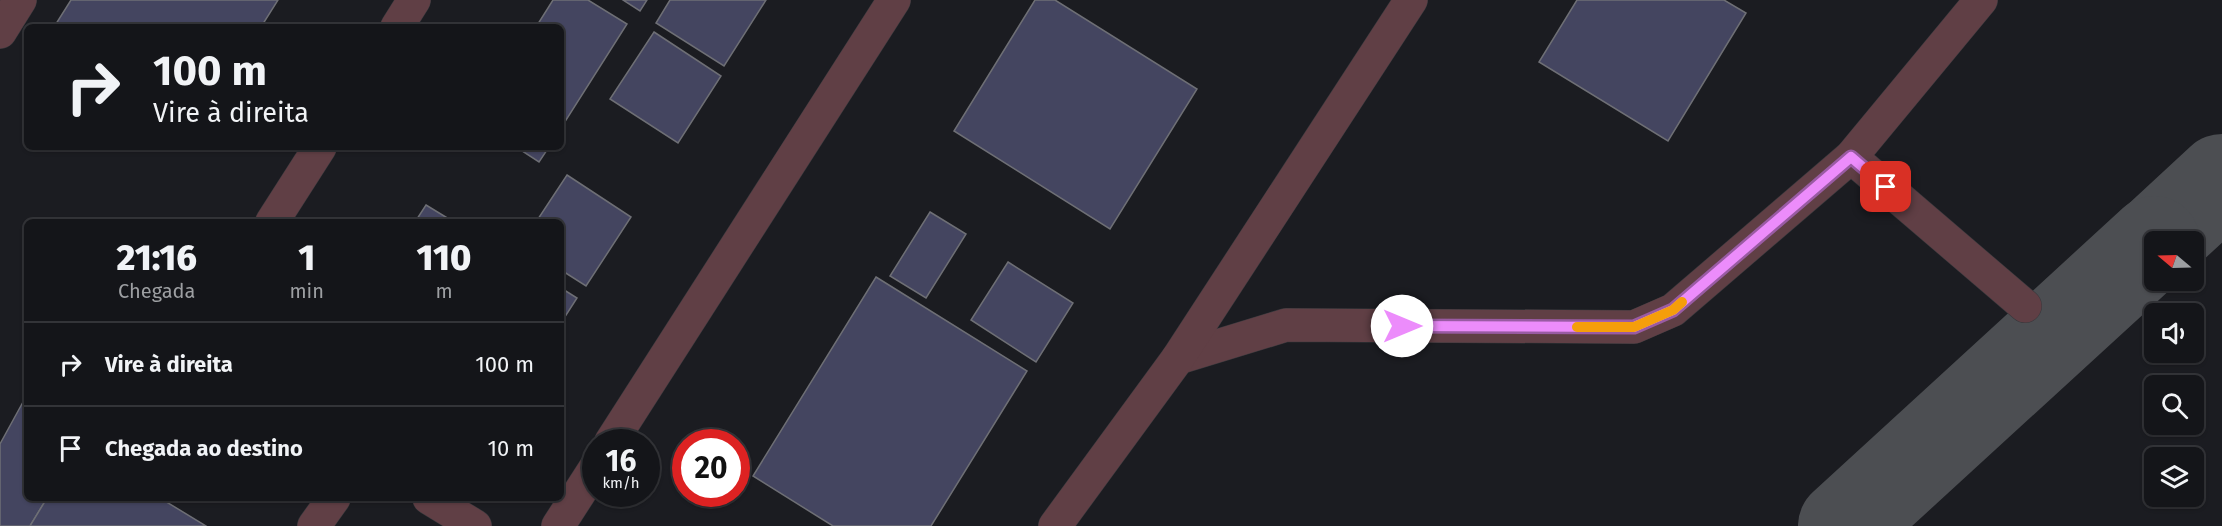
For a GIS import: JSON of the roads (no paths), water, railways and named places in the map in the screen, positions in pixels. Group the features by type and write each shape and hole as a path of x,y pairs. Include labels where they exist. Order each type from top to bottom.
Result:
{"street":[{"path":"0,32 20,0"},
{"path":"399,24 414,0"},
{"path":"619,429 894,0"},
{"path":"1055,526 1178,358 1411,0"},
{"path":"1178,358 1286,325 1634,327 1673,310 1851,157 1981,0"},
{"path":"274,219 318,150"},
{"path":"1851,157 2025,306"},
{"path":"558,526 582,489"},
{"path":"314,526 332,501"},
{"path":"434,501 475,526"}]}
